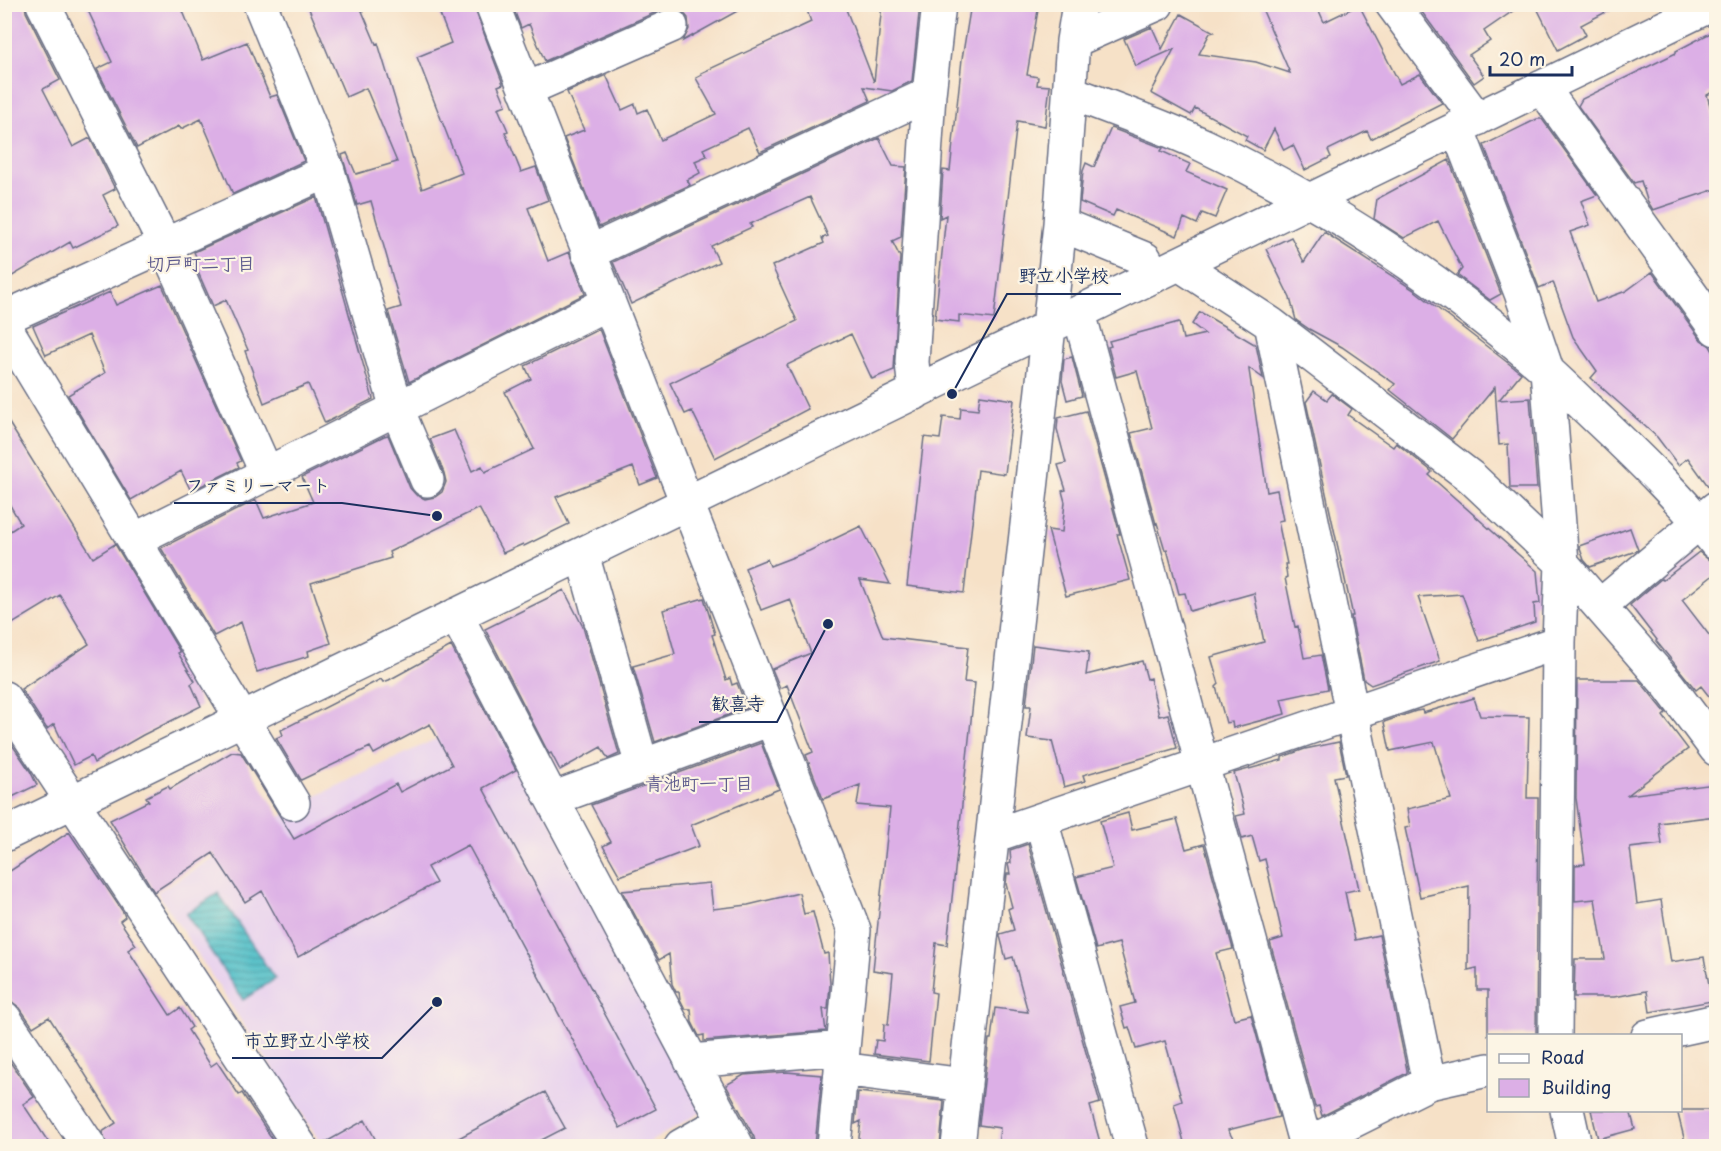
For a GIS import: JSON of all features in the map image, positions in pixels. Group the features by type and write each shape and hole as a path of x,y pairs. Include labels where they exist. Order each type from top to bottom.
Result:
{"street":[{"path":"43,4 165,245 267,474"},
{"path":"260,4 328,171 397,409 427,480"},
{"path":"492,4 854,930 834,1146"},
{"path":"915,393 912,362 929,94 939,4"},
{"path":"958,1146 1060,224 1073,41 1079,4"},
{"path":"1073,41 1157,4"},
{"path":"1392,4 1467,124 1546,370 1562,563 1558,642 1555,1034"},
{"path":"4,835 1713,4"},
{"path":"525,90 670,26"},
{"path":"1542,87 1716,328"},
{"path":"1070,92 1203,145 1310,200 1390,251 1475,311 1546,370 1711,525 1601,605"},
{"path":"588,253 929,94"},
{"path":"4,318 328,171"},
{"path":"1060,224 1145,260 1271,324 1472,478 1562,563 1601,605 1669,686 1716,749"},
{"path":"134,540 608,303"},
{"path":"1078,313 1305,1146 1429,1083 1487,1070"},
{"path":"1271,324 1429,1083"},
{"path":"4,325 292,803"},
{"path":"582,554 642,766"},
{"path":"456,615 730,1134 681,1146"},
{"path":"993,836 1558,642"},
{"path":"4,698 300,1146"},
{"path":"552,799 771,719"},
{"path":"1041,820 1132,1146"},
{"path":"4,1018 89,1146"},
{"path":"1653,1034 1716,1021"},
{"path":"691,1061 842,1058 965,1085"},
{"path":"1567,1112 1575,1146"}],"shaded area":[{"path":"494,711 703,1111 643,1146 323,1146 157,892 308,800"}],"water":[{"path":"218,893 275,979 243,1000 186,914"}],"building":[{"path":"4,4 25,4 26,12 60,80 43,89 73,147 90,138 115,189 103,195 118,226 73,248 70,242 4,281"},
{"path":"85,4 180,4 203,60 247,42 270,97 277,95 304,161 233,194 201,119 181,129 179,126 137,148 97,69 112,62"},
{"path":"307,4 359,4 376,44 378,43 422,189 462,173 417,57 451,43 436,4 473,4 503,84 498,86 506,105 498,108 508,131 505,132 521,172 536,167 548,200 528,208 548,261 569,252 585,294 409,382 388,311 401,307 371,201 357,205 342,155 347,153 356,174 397,162 366,88 346,97"},
{"path":"519,4 750,4 683,41 689,29 688,18 682,11 674,8 663,9 545,61 529,24 521,28 513,7"},
{"path":"805,4 844,4 874,82 882,4 920,4 912,81 892,91 864,87 870,101 760,152 748,128 703,149 707,156 695,161 700,173 687,180 690,185 599,227 564,138 584,130 567,92 606,75 622,110 635,104 638,113 647,109 661,140 716,114 696,78 702,75 701,73 811,22"},
{"path":"971,4 1039,4 1027,75 1038,77 1037,85 1050,86 1045,126 1017,121 994,319 959,315 959,322 935,319 946,215 940,218 943,170 950,171 962,59"},
{"path":"1260,4 1316,4 1324,22 1359,5 1400,84 1420,74 1442,103 1371,139 1367,131 1328,150 1331,157 1305,170 1293,145 1284,150 1274,129 1263,150 1245,140 1247,136 1195,108 1191,115 1151,93 1174,49 1136,66 1124,39 1152,27 1162,49 1181,14 1214,32 1210,33 1199,54 1256,62 1290,73"},
{"path":"1416,4 1523,4 1484,31 1490,41 1469,55 1484,76 1474,83"},
{"path":"1535,4 1621,4 1581,25 1586,35 1558,50"},
{"path":"1716,30 1716,90 1707,95 1716,126 1716,189 1653,210 1641,181 1634,183 1578,106 1582,99 1676,53"},
{"path":"1537,119 1542,119 1597,195 1581,201 1590,225 1570,232 1596,302 1626,291 1652,272 1701,340 1710,346 1716,356 1716,490 1711,490 1688,458 1678,465 1657,437 1591,378 1597,371 1573,337 1553,282 1539,288 1484,145"},
{"path":"1111,128 1163,148 1161,151 1190,164 1186,172 1227,190 1215,218 1202,213 1197,224 1184,218 1177,236 1116,210 1113,216 1080,202 1086,163 1094,167"},
{"path":"879,138 893,166 906,167 901,237 892,241 900,257 894,370 872,379 851,334 787,365 808,409 715,458 692,411 685,414 670,383 797,321 772,266 824,243 822,238 828,236 810,197 750,224 752,227 711,246 719,262 631,304 613,262"},
{"path":"1449,160 1501,294 1490,300 1457,275 1462,269 1438,221 1404,238 1374,219 1377,199"},
{"path":"316,197 373,399 325,423 308,384 264,403 245,351 248,350 226,300 213,306 194,263 198,261 194,252"},
{"path":"1324,232 1414,290 1521,373 1499,400 1530,398 1537,488 1510,488 1508,444 1499,445 1495,387 1452,439 1390,390 1395,384 1342,347 1296,320 1290,298 1266,249 1291,237 1304,262"},
{"path":"162,285 241,461 237,463 239,467 191,491 181,471 131,500 68,395 105,373 89,335 46,355 33,326 110,292 116,305"},
{"path":"1200,312 1256,345 1263,378 1249,368 1249,370 1267,492 1277,490 1283,520 1278,521 1287,564 1285,564 1287,577 1285,578 1295,627 1298,626 1304,658 1321,655 1328,689 1281,699 1285,714 1233,728 1232,722 1226,723 1216,687 1219,684 1211,657 1264,642 1254,593 1190,611 1185,593 1179,594 1167,549 1165,550 1156,524 1131,433 1152,428 1137,371 1116,377 1108,347 1111,346 1109,341 1179,322 1183,339 1205,334 1192,324"},
{"path":"599,329 657,478 640,485 633,467 556,497 569,524 524,546 523,544 503,553 479,508 389,552 391,558 311,583 331,643 308,651 309,656 257,672 241,622 214,636 161,548 256,500 264,518 313,502 302,477 384,436 388,435 410,488 416,495 425,499 435,497 442,492 446,482 430,439 454,430 472,471 482,466 485,472 534,449 505,392 531,379 525,366"},
{"path":"1072,357 1082,396 1067,400 1062,381 1064,359"},
{"path":"1314,391 1327,400 1332,394 1352,409 1348,415 1393,447 1396,443 1429,469 1432,472 1429,475 1537,571 1540,603 1534,604 1535,622 1479,641 1462,594 1418,597 1440,661 1371,685 1364,680 1351,616 1353,616 1306,402"},
{"path":"980,395 1014,400 1005,474 978,470 964,593 907,586 924,437 940,439 943,417 960,419 961,408 978,410"},
{"path":"1086,411 1120,534 1117,534 1130,580 1066,596 1048,530 1062,532 1065,502 1062,491 1066,490 1058,465 1066,463 1057,429 1058,418"},
{"path":"4,415 93,558 115,544 195,681 191,684 201,706 94,763 91,756 74,765 54,724 47,729 21,689 89,644 60,595 4,629 4,535 21,524 4,495"},
{"path":"861,526 890,584 860,580 883,637 968,647 964,682 975,683 947,945 936,943 931,992 936,993 929,1061 874,1054 876,1040 883,1041 884,1024 888,1025 893,973 873,970 890,808 857,805 860,785 823,799 806,755 813,752 787,685 780,688 772,669 811,653 790,599 761,610 745,568 767,559 770,566 809,551"},
{"path":"1630,528 1638,550 1590,567 1584,560 1579,546"},
{"path":"1699,552 1713,561 1716,573 1682,600 1716,644 1716,705 1701,686 1696,690 1630,605"},
{"path":"564,590 583,627 619,754 608,759 601,747 560,770 551,753 549,754 485,629"},
{"path":"704,598 715,634 712,635 726,680 730,678 732,685 737,683 747,708 655,742 633,666 675,654 663,610"},
{"path":"1033,645 1089,652 1086,675 1142,661 1147,679 1150,678 1159,716 1168,714 1177,748 1083,775 1085,781 1064,787 1052,741 1027,738 1031,706 1026,706"},
{"path":"451,646 516,770 483,788 656,1109 620,1128 468,845 427,867 436,883 298,957 262,891 245,902 213,853 154,892 110,820 149,801 146,797 168,786 170,789 232,752 241,753 294,839 396,784 400,792 452,765 430,724 374,754 370,747 301,780 276,738 283,735 281,730 381,679 383,682 389,680"},
{"path":"1577,680 1639,680 1666,713 1663,716 1688,749 1628,795 1715,784 1716,816 1659,823 1662,844 1630,848 1637,904 1661,900 1671,962 1704,957 1712,1001 1650,1012 1647,991 1614,997 1574,997 1575,959 1605,959 1595,899 1575,901 1575,865 1585,864 1576,798"},
{"path":"1474,698 1480,716 1529,717 1527,798 1538,798 1536,1034 1488,1034 1488,990 1477,990 1477,968 1468,970 1469,886 1420,897 1405,828 1410,827 1407,809 1451,799 1434,742 1390,751 1384,722 1416,711 1422,710 1423,713"},
{"path":"4,733 37,785 4,801"},
{"path":"1339,742 1346,775 1334,777 1359,889 1345,892 1355,940 1379,935 1407,1073 1322,1116 1319,1106 1315,1107 1270,942 1283,938 1265,859 1259,861 1252,836 1242,839 1236,816 1245,814 1234,773 1282,760 1282,757 1305,749"},
{"path":"761,743 779,789 691,825 699,846 620,876 603,846 611,842 591,805"},
{"path":"1128,813 1132,830 1177,819 1186,849 1204,844 1233,949 1216,953 1234,1019 1251,1015 1279,1117 1228,1130 1237,1146 1185,1146 1174,1104 1182,1101 1165,1041 1136,1049 1129,1027 1126,1028 1120,1007 1135,1003 1119,943 1096,949 1076,877 1113,868 1100,821"},
{"path":"69,832 123,912 125,917 120,921 136,945 128,950 170,1015 180,1008 192,1027 188,1030 211,1066 217,1062 239,1095 242,1093 277,1146 107,1146 102,1132 116,1123 49,1017 33,1027 4,991 4,875"},
{"path":"1028,844 1100,1103 1090,1106 1101,1146 998,1146 1000,1128 979,1125 995,1008 1028,1012 1013,957 1006,959 1000,934 1014,930 1008,909 1012,907 1006,884 1007,874 1010,874 1008,864 1011,863 1010,850"},
{"path":"710,883 713,909 748,905 799,893 804,914 813,912 824,954 828,953 830,984 828,1009 823,1009 826,1031 704,1041 704,1035 699,1036 692,1022 691,1009 685,1009 679,992 676,992 672,984 669,954 659,960 622,891"},
{"path":"4,1053 34,1097 23,1104 51,1146 4,1146"},
{"path":"786,1072 822,1075 815,1145 756,1146 754,1137 726,1085 744,1075"},
{"path":"545,1092 565,1128 530,1146 444,1146"},
{"path":"858,1092 944,1101 940,1146 858,1146 861,1121 855,1124"},
{"path":"1716,1110 1716,1146 1686,1146 1678,1112"},
{"path":"1591,1112 1631,1112 1635,1129 1598,1139"},
{"path":"365,1120 379,1146 319,1146"}],"place":[{"name":"野立小学校","path":"952,394"},
{"name":"ファミリーマート","path":"437,516"},
{"name":"歓喜寺","path":"828,624"},
{"name":"市立野立小学校","path":"437,1002"}],"district":[{"name":"切戸町二丁目","path":"201,264"},
{"name":"青池町一丁目","path":"699,784"}]}
